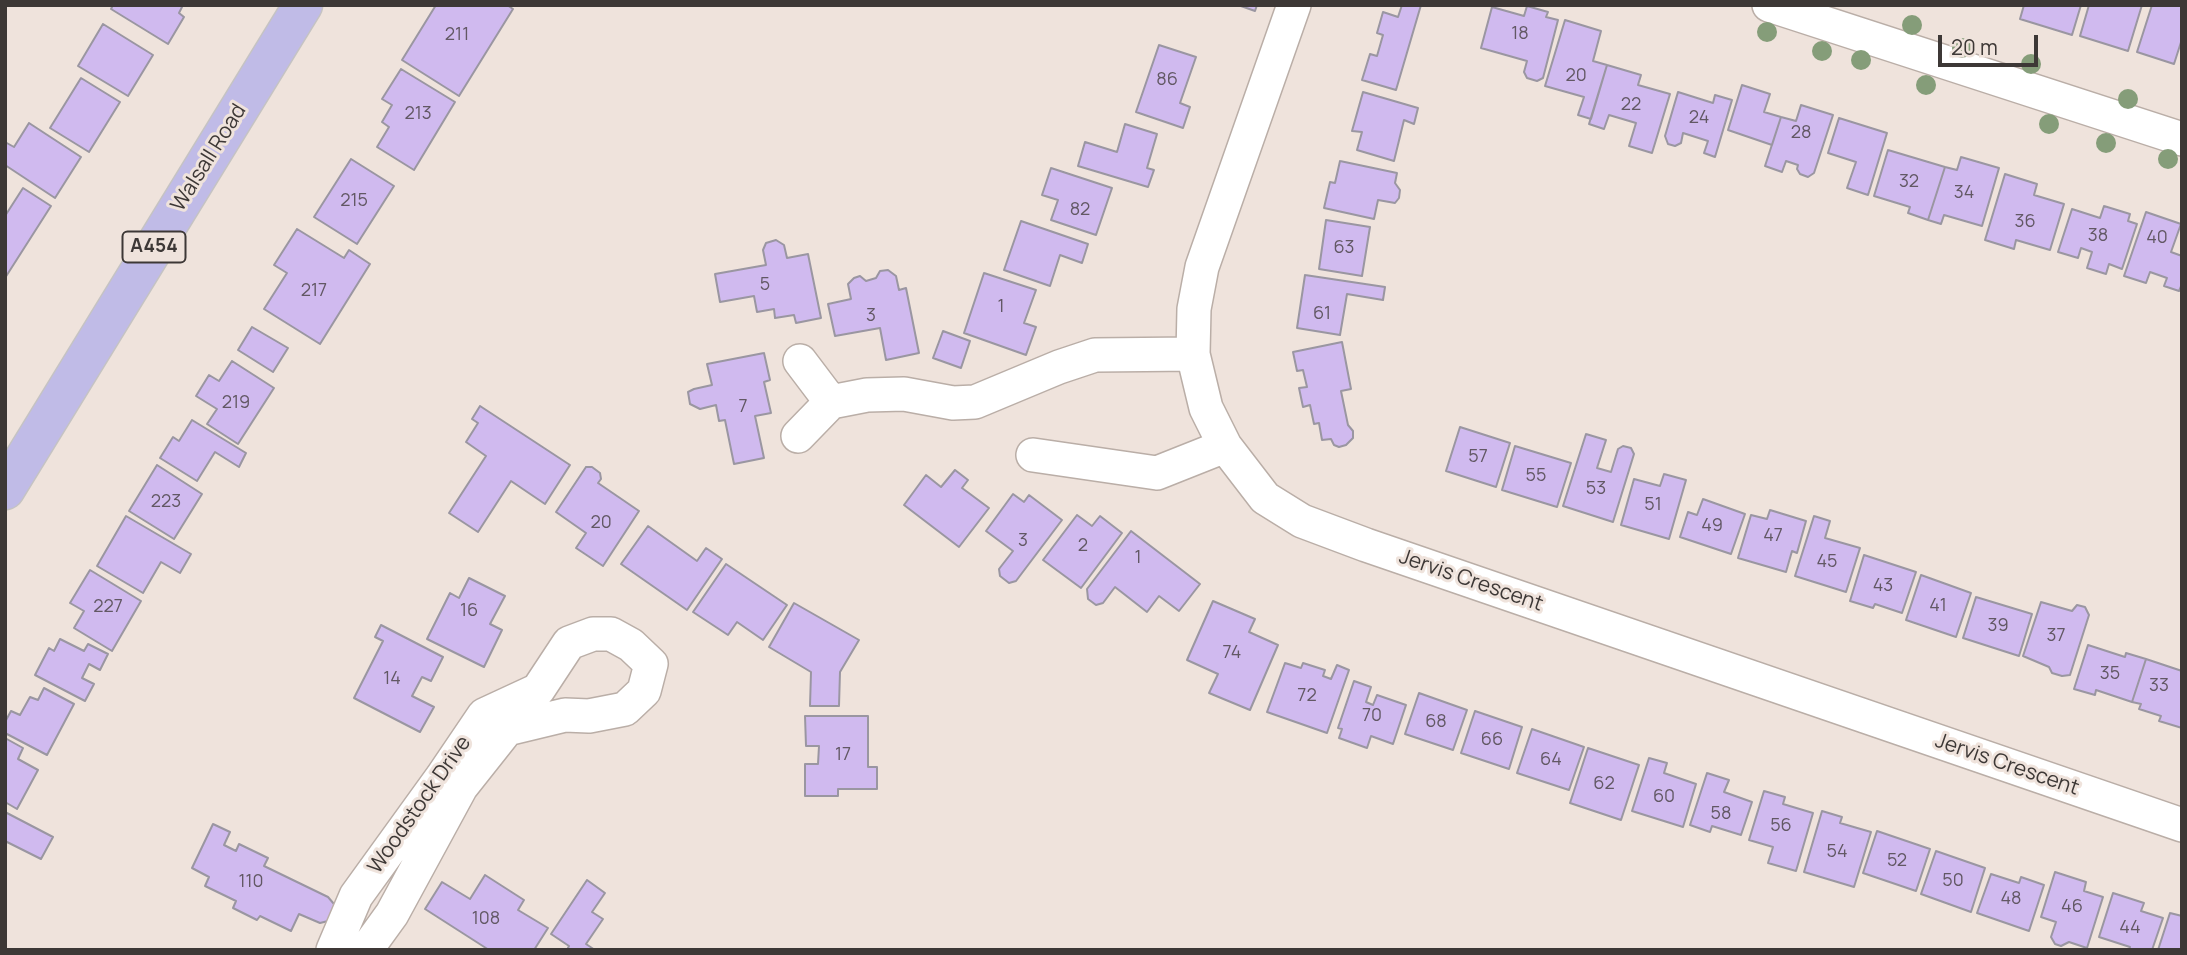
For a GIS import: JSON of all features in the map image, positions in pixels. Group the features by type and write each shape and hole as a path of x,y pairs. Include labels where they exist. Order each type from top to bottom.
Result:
{"main road":[{"name":"Walsall Road","path":"5,489 303,5"}],"street":[{"name":"Jervis Crescent","path":"1294,5 1202,267 1194,309 1193,354 1206,408 1225,446 1265,498 1302,521 1406,559 2182,825"},
{"path":"1769,5 2182,139"},
{"path":"798,436 831,402 867,394 904,394 953,403 975,402 1095,355 1193,354"},
{"path":"800,361 831,402"},
{"path":"1033,454 1157,472 1225,446"},
{"name":"Woodstock Drive","path":"334,950 356,896 484,715 538,690 569,643 593,634 611,634 631,645 650,664 644,691 625,709 590,716 565,715 507,729 461,787 392,914 366,950"},
{"path":"538,690 565,715"}],"building":[{"path":"113,5 183,5 179,13 184,17 168,44 111,9"},
{"path":"436,5 507,5 513,9 459,96 402,60"},
{"path":"1238,5 1257,5 1255,11"},
{"path":"1402,5 1421,5 1396,90 1362,80 1370,54 1377,56 1383,35 1377,33 1383,12 1398,17"},
{"path":"2024,5 2081,5 2072,35 2020,19"},
{"path":"2089,5 2142,5 2128,51 2080,36"},
{"path":"2152,5 2182,5 2182,39 2174,64 2137,52"},
{"path":"1527,6 1548,12 1546,17 1558,20 1543,78 1537,81 1527,78 1524,72 1527,61 1481,48 1492,7 1524,16"},
{"path":"1565,20 1601,31 1593,61 1607,65 1591,119 1578,115 1584,97 1545,86"},
{"path":"103,24 153,55 128,96 78,66"},
{"path":"1159,45 1196,57 1180,103 1190,107 1183,128 1136,112"},
{"path":"1607,65 1641,75 1638,85 1670,94 1652,153 1629,146 1636,123 1609,115 1604,129 1589,124"},
{"path":"401,69 455,102 414,170 377,147 389,127 382,122 392,105 382,99"},
{"path":"81,78 120,102 89,152 50,128"},
{"path":"1742,85 1770,94 1764,112 1781,117 1772,145 1728,130"},
{"path":"1363,92 1418,108 1414,124 1404,120 1394,161 1357,150 1362,132 1352,131"},
{"path":"1678,92 1713,103 1715,95 1732,100 1715,157 1704,153 1708,141 1683,133 1681,143 1675,146 1668,144 1665,136"},
{"path":"1801,105 1833,115 1814,173 1808,177 1800,174 1798,165 1786,161 1782,172 1765,166 1781,117 1796,121"},
{"path":"1839,118 1887,133 1868,195 1847,188 1856,162 1828,153"},
{"path":"29,123 81,157 55,198 5,165 5,142 14,147"},
{"path":"1125,124 1157,134 1147,168 1154,170 1148,187 1078,166 1085,142 1117,152"},
{"path":"1888,150 1945,167 1928,220 1908,213 1910,207 1874,196"},
{"path":"1961,157 1999,168 1982,226 1944,215 1941,224 1928,220 1945,167 1957,170"},
{"path":"351,159 394,186 357,244 314,217"},
{"path":"1340,161 1397,173 1395,183 1400,190 1399,198 1395,203 1378,200 1374,219 1324,208 1330,182 1335,183"},
{"path":"1051,168 1112,188 1096,235 1051,220 1058,200 1042,195"},
{"path":"2005,174 2037,184 2034,195 2064,204 2050,250 2016,240 2014,249 1985,240"},
{"path":"23,188 51,206 5,278 5,216"},
{"path":"2104,206 2130,214 2128,221 2137,224 2122,269 2109,264 2106,274 2087,268 2092,252 2081,248 2078,258 2058,252 2072,209 2100,218"},
{"path":"2146,212 2181,224 2171,252 2182,256 2182,284 2179,291 2164,286 2167,278 2150,272 2146,283 2124,276"},
{"path":"1326,220 1370,227 1362,276 1319,269"},
{"path":"1021,221 1088,244 1082,263 1060,255 1050,286 1004,270"},
{"path":"297,229 344,258 349,250 370,264 320,344 264,309 287,273 274,265"},
{"path":"776,240 784,245 787,258 808,254 821,318 796,323 794,315 775,318 774,309 757,312 754,296 720,302 715,274 766,265 763,250 766,243"},
{"path":"888,270 896,276 899,290 906,288 919,353 886,360 880,328 835,336 828,304 851,299 848,284 854,278 860,276 866,281 876,278 880,271"},
{"path":"984,273 1036,290 1024,323 1036,327 1026,355 964,333"},
{"path":"1305,275 1385,287 1383,300 1347,294 1340,335 1297,328"},
{"path":"252,327 288,348 273,372 238,350"},
{"path":"943,331 970,341 961,368 933,358"},
{"path":"1342,342 1351,389 1341,391 1353,438 1346,445 1339,447 1334,445 1331,439 1322,440 1319,423 1314,424 1310,405 1303,407 1299,388 1307,387 1303,370 1297,371 1293,352"},
{"path":"764,353 770,380 764,382 771,413 755,416 764,458 734,464 725,420 719,421 716,405 700,409 690,404 688,392 712,385 707,364"},
{"path":"232,361 274,388 238,444 207,424 217,409 196,396 209,375 219,381"},
{"path":"480,406 570,465 545,504 511,481 478,532 449,513 486,456 466,442 478,423 472,419"},
{"path":"192,420 246,453 239,467 215,452 197,481 160,458 173,437 179,441"},
{"path":"1460,427 1510,443 1496,487 1446,471"},
{"path":"1586,434 1606,440 1597,468 1611,472 1618,449 1623,446 1631,448 1634,454 1613,522 1563,506"},
{"path":"1515,446 1571,463 1557,507 1502,490"},
{"path":"157,465 202,494 174,539 129,511"},
{"path":"586,467 592,467 600,473 601,479 598,483 639,511 603,566 576,548 586,533 556,512"},
{"path":"955,470 968,480 962,488 989,508 959,547 904,505 926,475 941,487"},
{"path":"1664,474 1686,480 1669,539 1621,525 1634,479 1660,486"},
{"path":"1013,494 1024,502 1029,495 1062,520 1016,581 1009,583 1000,576 999,569 1013,551 986,531"},
{"path":"1703,499 1745,514 1731,554 1680,537 1688,512 1697,515"},
{"path":"1770,510 1806,521 1797,553 1792,551 1786,572 1738,558 1751,515 1767,519"},
{"path":"1077,515 1092,526 1100,516 1122,533 1081,588 1043,560"},
{"path":"126,516 191,554 180,573 161,562 143,593 97,566"},
{"path":"1814,516 1830,521 1825,538 1860,548 1846,592 1795,576"},
{"path":"648,526 697,561 706,548 722,559 687,610 621,564"},
{"path":"1131,531 1200,584 1179,611 1159,596 1147,612 1115,587 1103,603 1096,605 1088,599 1087,589"},
{"path":"1864,555 1916,572 1902,613 1875,604 1873,608 1850,601"},
{"path":"726,564 787,605 763,640 737,622 728,635 693,612"},
{"path":"90,570 141,601 112,651 74,628 84,611 70,603"},
{"path":"1921,575 1971,593 1956,637 1906,620"},
{"path":"469,578 505,596 490,624 502,630 484,667 427,639 450,593 459,598"},
{"path":"1976,597 2032,614 2019,656 1963,638"},
{"path":"1213,601 1255,619 1249,632 1278,645 1250,710 1209,693 1218,674 1187,660"},
{"path":"2041,602 2072,611 2077,605 2085,607 2089,615 2070,675 2052,673 2049,667 2023,656"},
{"path":"794,603 859,640 840,672 839,706 810,706 811,672 769,647"},
{"path":"381,625 443,657 431,681 422,677 412,696 434,707 420,732 354,698 383,641 375,637"},
{"path":"60,639 84,651 88,644 108,654 100,670 89,664 82,678 94,684 85,701 35,675 49,648 54,651"},
{"path":"2088,645 2125,657 2126,653 2146,659 2132,702 2096,690 2095,695 2074,689"},
{"path":"2146,659 2182,671 2182,728 2159,721 2161,716 2139,709 2141,704 2132,702"},
{"path":"1285,663 1301,668 1303,663 1325,670 1323,676 1331,679 1337,665 1349,670 1327,733 1267,712"},
{"path":"1354,681 1371,687 1366,702 1373,705 1377,695 1406,705 1393,744 1371,736 1367,748 1339,738 1342,729 1338,728"},
{"path":"44,688 74,704 47,755 5,733 5,722 11,711 20,715 30,697 38,700"},
{"path":"1419,693 1467,710 1453,750 1405,734"},
{"path":"1475,711 1522,727 1509,769 1461,753"},
{"path":"805,716 868,716 868,767 877,767 877,789 838,789 838,796 805,796 805,764 818,764 819,746 806,746"},
{"path":"1532,729 1584,747 1569,790 1517,773"},
{"path":"5,738 23,748 18,759 38,770 17,809 5,802"},
{"path":"1588,748 1639,765 1621,820 1570,803"},
{"path":"1649,758 1667,763 1664,773 1696,784 1683,827 1632,811"},
{"path":"1707,773 1729,780 1724,792 1752,802 1741,835 1712,826 1710,832 1690,825"},
{"path":"1764,791 1785,797 1783,804 1813,813 1796,871 1768,863 1773,847 1749,840"},
{"path":"1822,811 1842,817 1840,823 1871,832 1854,887 1804,872"},
{"path":"5,812 53,837 41,859 5,841"},
{"path":"213,824 230,832 224,845 236,851 239,844 268,858 264,866 328,897 334,904 334,911 328,921 320,923 299,914 291,931 260,916 257,920 233,908 236,901 205,886 209,877 192,868"},
{"path":"1877,831 1930,849 1916,891 1863,873"},
{"path":"1936,851 1985,868 1971,912 1921,894"},
{"path":"2055,872 2086,882 2084,891 2103,897 2087,948 2069,942 2061,946 2055,944 2051,937 2056,922 2041,917"},
{"path":"1991,874 2019,883 2021,877 2044,885 2029,931 1977,913"},
{"path":"485,875 524,900 518,910 548,928 534,950 489,950 425,909 442,882 470,899"},
{"path":"587,880 605,893 592,912 603,919 586,944 595,950 567,950 569,946 551,934"},
{"path":"2113,893 2144,903 2141,911 2163,918 2152,950 2129,950 2130,947 2099,937"},
{"path":"2170,913 2182,916 2182,950 2158,950"}]}
